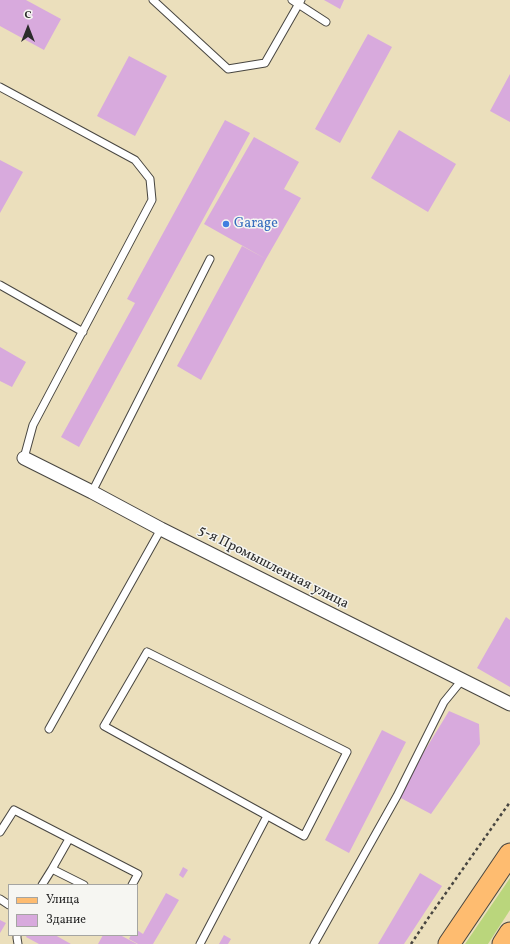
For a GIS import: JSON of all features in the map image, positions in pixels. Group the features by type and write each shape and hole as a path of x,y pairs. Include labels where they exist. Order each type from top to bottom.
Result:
{"main road":[{"path":"449,944 510,854"},
{"path":"503,944 510,933"}],"street":[{"name":"5-я Промышленная улица","path":"24,458 161,529 510,704"}],"lane":[{"path":"153,0 228,69 265,63 297,2 326,22"},
{"path":"0,87 135,160 150,179 152,200 33,425 24,458"},
{"path":"92,492 210,260"},
{"path":"0,285 82,332"},
{"path":"50,729 161,529"},
{"path":"147,652 347,752 304,836 267,816 104,726 147,652"},
{"path":"314,944 397,796 444,702 462,680"},
{"path":"0,832 14,810 138,874 133,884"},
{"path":"200,944 267,816"},
{"path":"43,884 70,839"},
{"path":"52,869 82,884"}],"path":[{"path":"411,944 510,802"}],"green space":[{"path":"510,878 510,910 488,944 465,944"}],"building":[{"path":"0,0 26,0 61,19 44,50 0,26"},
{"path":"324,0 344,0 340,9"},
{"path":"368,34 392,47 340,143 315,129"},
{"path":"129,56 167,76 135,136 97,116"},
{"path":"510,74 510,122 490,111"},
{"path":"225,120 250,133 79,447 61,437 135,303 127,299"},
{"path":"399,130 456,164 428,212 371,178"},
{"path":"254,137 299,162 284,189 301,198 266,259 204,224"},
{"path":"0,160 23,172 0,213"},
{"path":"242,246 266,259 201,380 177,366"},
{"path":"0,347 26,362 12,387 0,381"},
{"path":"506,617 510,620 510,687 477,668"},
{"path":"449,711 479,724 480,744 431,814 397,796"},
{"path":"382,730 406,742 349,853 325,840"},
{"path":"183,867 188,870 183,878 179,875"},
{"path":"420,873 442,886 404,944 378,944"},
{"path":"166,893 179,900 153,944 138,944 129,939 130,936 138,936 138,931 143,934"},
{"path":"0,920 6,923 0,933"},
{"path":"224,935 231,939 228,944 219,944"},
{"path":"57,936 71,944 39,944 26,937"},
{"path":"102,936 122,936 137,944 98,944"}],"place":[{"name":"Garage","path":"226,224"}]}
